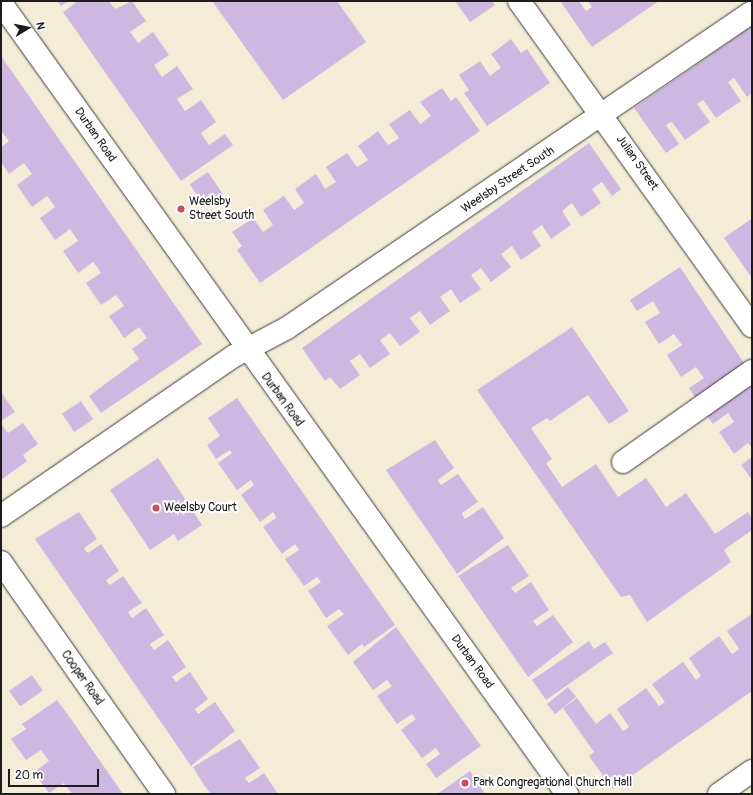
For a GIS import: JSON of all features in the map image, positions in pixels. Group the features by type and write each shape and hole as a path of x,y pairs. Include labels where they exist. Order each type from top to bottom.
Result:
{"street":[{"name":"Julian Street","path":"519,1 603,116 752,326"},
{"name":"Durban Road","path":"1,3 246,350 567,794"},
{"name":"Weelsby Street South","path":"1,516 246,350 288,328 603,116 752,12"},
{"path":"623,462 752,371"},
{"name":"Cooper Road","path":"1,562 164,794"},
{"path":"719,794 752,771"}],"building":[{"path":"57,1 69,1 61,6"},
{"path":"78,1 109,1 115,9 132,1 146,21 130,32 138,43 153,32 169,55 154,65 162,77 177,66 193,89 177,99 185,111 201,100 216,122 201,133 209,145 225,134 233,145 181,181 63,12"},
{"path":"212,1 337,1 366,42 283,100"},
{"path":"455,1 492,1 495,5 470,22"},
{"path":"560,1 579,1 586,11 592,7 588,1 659,1 592,47"},
{"path":"752,26 752,93 747,97 734,78 728,82 741,101 716,118 703,100 697,104 710,122 685,140 672,122 666,125 679,144 666,153 634,108"},
{"path":"511,39 521,53 527,49 550,83 487,126 464,93 469,90 459,75 480,61 490,76 501,68 491,54"},
{"path":"1,56 202,344 101,413 89,396 139,359 132,349 147,338 139,327 124,338 109,316 124,306 120,300 116,295 101,305 86,283 101,273 97,267 93,262 78,273 63,251 78,241 70,229 55,240 40,218 55,207 47,196 32,207 17,185 32,174 24,163 9,174 1,162 1,147 9,141 1,131"},
{"path":"442,88 451,101 456,97 480,131 260,283 237,250 242,246 232,232 253,218 263,232 273,225 263,210 284,196 294,210 304,203 295,189 316,174 325,189 336,182 326,167 347,153 357,167 368,160 358,146 378,131 388,145 395,141 399,138 389,124 410,110 420,124 431,116 420,102"},
{"path":"589,143 621,189 612,196 602,182 592,189 601,203 581,217 572,203 562,211 571,225 551,239 542,225 532,232 541,246 521,260 512,246 501,254 511,267 491,282 481,268 471,275 481,289 460,303 451,289 440,297 450,311 430,325 420,311 410,318 420,332 400,346 390,333 380,340 390,354 370,368 360,354 350,361 360,375 340,389 330,377 325,381 302,348"},
{"path":"208,172 223,194 205,207 190,184"},
{"path":"751,219 752,221 752,278 724,238"},
{"path":"680,267 746,366 696,399 689,388 704,378 696,367 681,377 667,355 682,345 674,334 659,344 645,322 660,313 653,301 637,311 630,300"},
{"path":"572,327 629,411 609,424 588,395 550,421 547,418 531,428 552,459 546,463 562,487 596,464 618,497 646,478 666,507 686,493 715,534 748,512 752,518 752,530 724,550 731,562 647,622 630,595 621,597 477,390"},
{"path":"752,380 752,448 748,443 734,454 719,432 734,422 728,413 713,424 705,413"},
{"path":"1,392 15,412 1,421"},
{"path":"237,398 395,625 364,647 362,644 348,655 327,626 344,614 339,609 326,618 308,591 321,582 317,577 304,586 285,559 299,550 295,544 282,554 263,527 276,518 273,512 260,522 241,495 254,485 251,480 237,490 218,463 232,453 230,450 216,459 207,445 220,436 208,418"},
{"path":"81,401 93,419 74,432 62,414"},
{"path":"23,423 38,444 23,455 27,461 1,480 1,424 8,433"},
{"path":"435,440 454,468 438,480 441,485 458,474 478,502 462,513 465,519 483,507 504,538 457,574 386,470"},
{"path":"752,457 752,480 741,465"},
{"name":"Weelsby Court","path":"158,458 202,525 178,541 174,534 150,550 110,490"},
{"path":"79,512 97,539 84,548 86,551 88,553 101,544 119,571 106,580 108,583 110,585 123,576 142,603 128,612 132,618 146,608 164,635 150,644 154,650 168,640 186,667 172,677 176,682 190,672 208,699 195,709 198,714 215,702 235,731 191,766 35,539"},
{"path":"508,545 529,576 511,588 515,593 531,582 549,610 533,621 537,626 553,615 573,642 528,677 458,576"},
{"path":"752,614 752,691 613,789 589,756 594,752 563,708 577,698 596,724 610,713 623,731 629,727 617,709 646,688 659,706 665,702 652,684 683,662 696,680 701,676 689,658 719,636 732,654 735,652 739,649 727,631"},
{"path":"396,627 481,746 436,778 426,764 440,754 436,748 422,758 401,730 416,719 412,714 397,724 377,696 392,686 387,680 373,690 353,662"},
{"path":"589,641 594,649 605,642 613,653 546,700 532,680"},
{"path":"32,675 43,691 20,707 9,691"},
{"path":"568,687 576,697 555,714 547,704"},
{"path":"57,700 123,794 72,794 64,783 49,793 34,772 49,761 41,750 26,760 11,739 26,729 22,724"},
{"path":"240,739 260,768 245,778 249,783 264,773 278,794 211,794 204,785 193,767"},
{"name":"Park Congregational Church Hall","path":"470,771 485,794 437,794"}],"place":[{"name":"Weelsby Street South","path":"181,209"},
{"name":"Weelsby Court","path":"156,508"},
{"name":"Park Congregational Church Hall","path":"465,783"}]}
